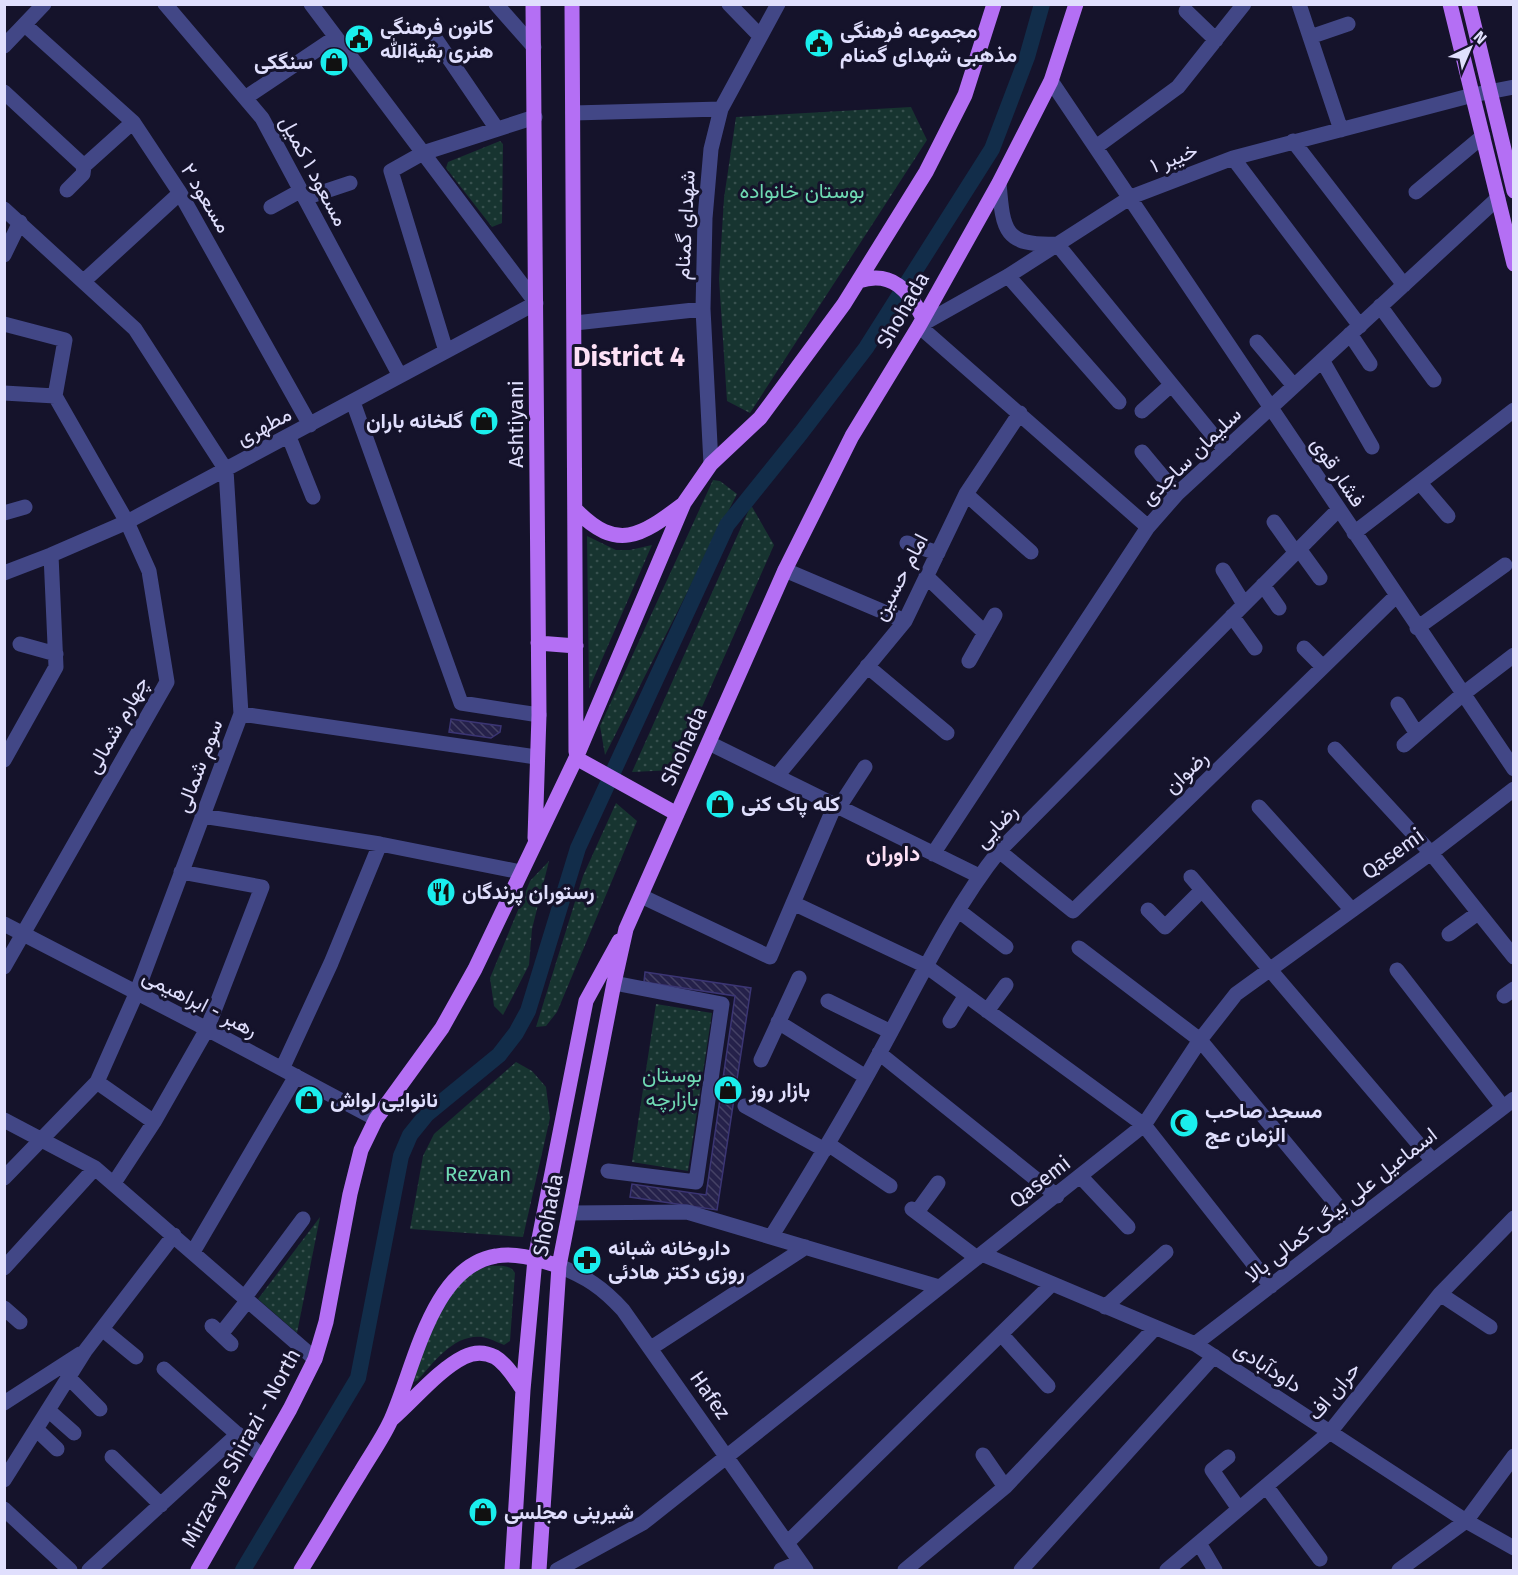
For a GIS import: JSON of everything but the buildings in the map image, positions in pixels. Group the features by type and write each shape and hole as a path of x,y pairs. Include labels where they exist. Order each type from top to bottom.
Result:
{"main road":[{"name":"Ashtiyani","path":"533,4 539,715 535,844"},
{"path":"572,4 576,758"},
{"path":"576,758 684,503 711,464 760,418 859,281 926,172 965,95 994,4"},
{"name":"Shohada","path":"512,1570 523,1390 535,1258 586,1001 626,928 785,570 852,436 921,322 999,183 1051,81 1076,4"},
{"path":"1450,4 1514,264"},
{"path":"1468,4 1514,191"},
{"path":"859,281 871,277 883,278 894,283 908,294 921,322"},
{"path":"576,510 588,523 600,531 615,535 630,535 643,532 684,503"},
{"path":"538,643 576,646"},
{"path":"576,758 677,814"},
{"name":"Mirza-ye Shirazi - North","path":"198,1570 263,1457 315,1359 326,1322 350,1194 361,1150 376,1119 441,1028 475,969 576,758"},
{"name":"Shohada","path":"539,1570 559,1266 626,928"},
{"path":"546,1209 570,1213"},
{"path":"306,1568 390,1421 413,1357 432,1317 451,1285 471,1265 483,1259 509,1255 535,1258 559,1266"},
{"path":"390,1421 448,1368 465,1356 481,1352 496,1358 508,1369 523,1390"}],"street":[{"path":"4,46 44,4"},
{"name":"مسعود ۱ کمیل","path":"165,4 261,118 400,376"},
{"path":"496,4 534,47"},
{"path":"729,4 760,36"},
{"name":"شهدای گمنام","path":"711,464 703,309 705,218 711,149 722,109 778,4"},
{"path":"1299,4 1341,130"},
{"path":"312,5 536,303"},
{"path":"1096,147 1178,87 1216,40 1235,8"},
{"path":"1186,11 1216,40"},
{"path":"1310,37 1348,24"},
{"name":"مسعود ۲","path":"24,25 133,122 180,193 310,425"},
{"path":"245,98 336,37"},
{"path":"435,38 497,129"},
{"name":"فشار قوی","path":"1051,81 1514,769"},
{"name":"خیبر ۱","path":"921,322 1008,276 1131,197 1233,158 1473,95 1514,87"},
{"path":"4,92 84,166"},
{"path":"573,112 722,109"},
{"path":"446,351 391,171 423,153 535,117"},
{"path":"67,190 83,174 84,166 133,122"},
{"path":"1416,192 1483,136"},
{"path":"1293,141 1404,285"},
{"path":"1233,158 1355,330 1370,364"},
{"path":"271,207 302,194 350,183"},
{"path":"999,183 1002,214 1011,235 1034,245 1057,244 1225,450"},
{"path":"85,280 180,193"},
{"name":"سلیمان ساجدی","path":"933,854 1148,527 1177,494 1498,198"},
{"path":"4,208 85,280 135,329 226,470"},
{"path":"4,255 20,222"},
{"path":"1008,276 1119,402"},
{"name":"مطهری","path":"4,573 127,522 536,303"},
{"path":"1380,306 1434,380"},
{"path":"575,323 703,309"},
{"path":"921,322 1148,527"},
{"path":"4,324 65,340 55,396 4,393"},
{"path":"1257,342 1294,386"},
{"path":"1322,360 1372,447"},
{"path":"1142,411 1171,385"},
{"name":"چهارم شمالی","path":"4,967 167,682 149,571 127,522 55,396"},
{"path":"353,402 461,703 539,715"},
{"path":"1354,533 1514,410"},
{"name":"امام حسین","path":"777,776 905,621 966,494 1020,413"},
{"path":"289,437 313,497"},
{"path":"1142,452 1177,494"},
{"name":"سوم شمالی","path":"97,1082 136,994 241,714 226,470"},
{"path":"1420,483 1448,516"},
{"path":"966,494 1031,552"},
{"path":"4,513 26,507"},
{"name":"رضایی","path":"771,1237 826,1147 926,966 979,876 999,851 1338,510"},
{"path":"1274,522 1320,578"},
{"path":"907,543 938,553"},
{"path":"4,760 56,667 51,555"},
{"path":"1418,628 1505,565"},
{"path":"785,570 905,621"},
{"path":"1223,570 1244,604"},
{"path":"926,576 985,633"},
{"path":"1263,585 1279,608"},
{"name":"رضوان","path":"999,851 1073,911 1396,596"},
{"path":"969,662 995,615"},
{"path":"1232,616 1255,648"},
{"path":"20,644 56,654"},
{"path":"1304,648 1323,667"},
{"path":"1404,745 1463,694 1514,655"},
{"path":"867,666 947,733"},
{"path":"1398,704 1417,734"},
{"path":"241,714 536,757"},
{"path":"709,743 979,876"},
{"path":"1335,749 1431,853 1514,957"},
{"path":"641,896 770,957 837,806 865,767"},
{"name":"Qasemi","path":"557,1570 643,1523 1081,1177 1144,1125 1200,1040 1236,994 1431,853 1514,789"},
{"path":"1259,807 1351,909"},
{"path":"202,816 380,844 521,872"},
{"path":"282,1069 331,963 380,844"},
{"path":"114,1183 154,1122 207,1029 262,887 181,872"},
{"path":"1191,878 1433,1161"},
{"path":"1148,910 1164,927 1202,890"},
{"path":"793,903 926,966 1144,1125 1271,1286"},
{"path":"959,911 1006,947"},
{"path":"1449,934 1478,913"},
{"name":"رهبر - ابراهیمی","path":"4,924 376,1119"},
{"path":"1079,948 1200,1040 1352,1223"},
{"path":"1397,970 1508,1103"},
{"path":"761,1060 799,978"},
{"path":"608,1171 696,1182 722,1004 614,983"},
{"path":"987,1011 1006,985"},
{"path":"950,1021 966,995"},
{"path":"828,1001 891,1032"},
{"path":"778,1022 866,1077"},
{"path":"879,1053 1057,1196"},
{"path":"193,1252 296,1076"},
{"path":"4,1178 97,1082 154,1122"},
{"name":"اسماعیل علی بیگی-کمالی بالا","path":"1195,1344 1508,1103"},
{"path":"745,1106 826,1147 890,1186"},
{"path":"4,1120 42,1138 95,1168 315,1359"},
{"path":"4,1268 95,1168"},
{"path":"1081,1177 1128,1227"},
{"name":"داودآبادی","path":"938,1183 915,1210 980,1256 1195,1344 1466,1521 1514,1548"},
{"path":"570,1213 687,1212 939,1287"},
{"name":"حران اف","path":"1167,1570 1330,1432 1440,1294 1514,1218"},
{"path":"221,1334 303,1219"},
{"path":"4,1480 85,1351 174,1235"},
{"path":"651,1348 806,1247"},
{"path":"1105,1307 1166,1252"},
{"name":"Hafez","path":"559,1266 586,1278 611,1297 651,1348 803,1566"},
{"path":"787,1543 1051,1285"},
{"path":"1440,1294 1490,1326"},
{"path":"4,1308 20,1322"},
{"path":"905,1570 1005,1487 1155,1328"},
{"path":"102,1329 136,1357"},
{"path":"1001,1334 1048,1386"},
{"path":"4,1403 85,1351"},
{"path":"1021,1570 1214,1356"},
{"path":"164,1369 263,1457"},
{"path":"68,1377 100,1409"},
{"path":"48,1410 74,1433"},
{"path":"36,1429 57,1449"},
{"path":"89,1570 238,1434"},
{"path":"983,1455 1005,1487"},
{"path":"1399,1570 1466,1521 1514,1456"},
{"path":"112,1457 161,1505"},
{"path":"1228,1457 1212,1470 1239,1509"},
{"path":"1266,1486 1320,1559"},
{"path":"4,1509 70,1570"},
{"path":"1199,1543 1215,1570"},
{"path":"781,1570 803,1566"}],"green space":[{"name":"بوستان خانواده","path":"911,107 927,140 750,413 727,401 719,279 724,198 736,117"},
{"path":"500,141 503,144 502,223 492,227 446,168 448,162"},
{"path":"713,480 720,481 737,494 605,755 600,726"},
{"path":"751,505 774,545 674,770 632,772"},
{"path":"587,536 616,550 630,550 652,545 589,689"},
{"path":"616,803 637,821 557,1012 546,1026 536,1027 583,876"},
{"path":"549,861 532,929 529,965 503,1015 494,1006 490,978 530,881"},
{"name":"بوستان بازارچه","path":"656,1004 712,1013 688,1171 632,1162"},
{"name":"Rezvan","path":"516,1062 532,1071 546,1087 550,1118 523,1237 410,1229 423,1156 434,1134"},
{"path":"320,1217 297,1333 258,1299"},
{"path":"489,1266 507,1267 515,1273 510,1341 504,1345 482,1337 462,1340 445,1351 414,1382 412,1379 434,1315 460,1276"}],"waterway":[{"path":"243,1570 358,1378 401,1156 410,1135 427,1114 499,1055 516,1033 528,1011 578,848 727,525 866,348 992,149 1027,57 1042,4"}],"place":[{"name":"کانون فرهنگی هنری بقیةالله","path":"359,39"},
{"name":"مجموعه فرهنگی مذهبی شهدای گمنام","path":"819,43"},
{"name":"سنگکی","path":"334,62"},
{"name":"گلخانه باران","path":"484,421"},
{"name":"کله پاک کنی","path":"720,804"},
{"name":"رستوران پرندگان","path":"441,892"},
{"name":"بازار روز","path":"728,1090"},
{"name":"نانوایی لواش","path":"309,1100"},
{"name":"مسجد صاحب الزمان عج","path":"1184,1123"},
{"name":"داروخانه شبانه روزی دکتر هادئی","path":"587,1260"},
{"name":"شیرینی مجلسی","path":"483,1512"}],"district":[{"name":"District 4","path":"629,357"},
{"name":"داوران","path":"893,853"}]}
